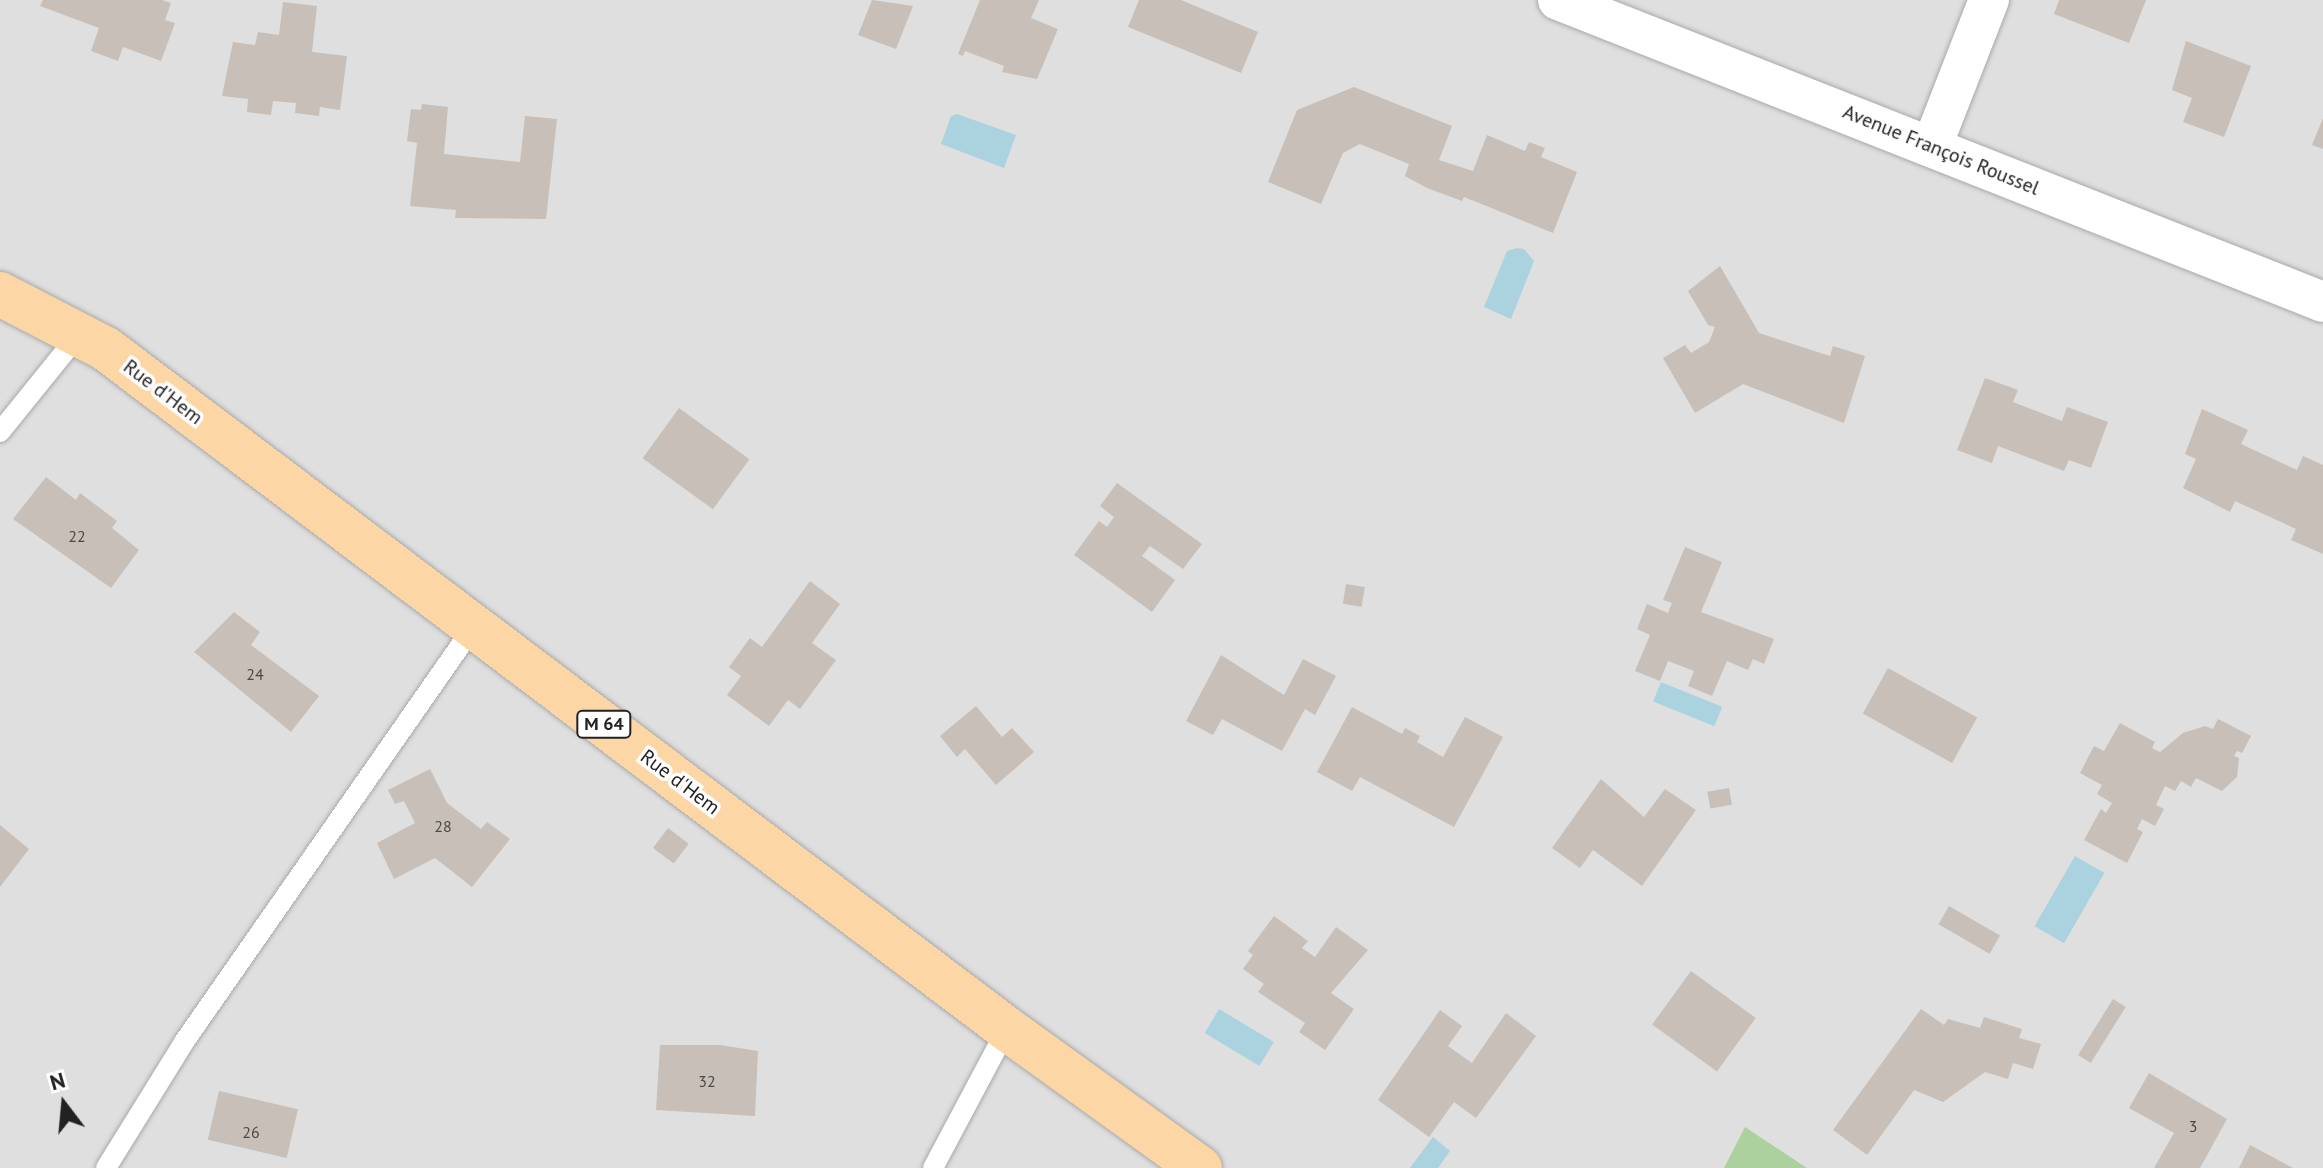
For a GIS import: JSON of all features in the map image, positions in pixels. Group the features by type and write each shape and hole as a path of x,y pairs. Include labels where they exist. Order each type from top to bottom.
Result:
{"main road":[{"name":"Rue d'Hem","path":"0,294 80,333 1007,1029 1200,1168"}],"street":[{"name":"Avenue François Roussel","path":"1558,0 2323,302"},
{"path":"1932,146 1989,0"}],"lane":[{"path":"0,432 80,333"},
{"path":"106,1168 184,1042 474,626"},
{"path":"933,1168 1007,1029"}],"shaded area":[{"path":"0,0 2323,0 2323,1168 0,1168"}],"green space":[{"path":"1745,1127 1807,1168 1724,1168"}],"water":[{"path":"957,114 1016,135 1004,168 941,144 951,116"},
{"path":"1524,249 1534,261 1511,319 1484,307 1507,251"},
{"path":"1661,682 1722,707 1714,726 1653,701"},
{"path":"2075,856 2104,873 2064,943 2034,926"},
{"path":"1219,1009 1274,1042 1259,1066 1205,1033"},
{"path":"1433,1137 1450,1151 1438,1168 1410,1168"}],"building":[{"path":"43,0 162,0 171,3 165,20 175,23 161,61 123,47 118,61 91,51 99,28 40,6"},
{"path":"872,0 913,6 896,49 858,35"},
{"path":"980,0 1039,0 1031,18 1058,29 1037,79 1002,72 1004,66 965,51 963,56 958,54"},
{"path":"1139,0 1181,0 1258,32 1241,73 1128,27"},
{"path":"2059,0 2146,0 2129,43 2054,14"},
{"path":"283,2 317,6 312,52 347,56 340,110 320,107 319,116 295,113 296,103 273,101 271,115 247,112 248,99 222,96 233,42 255,45 258,32 279,35"},
{"path":"2186,41 2251,66 2224,137 2183,122 2192,98 2172,90"},
{"path":"1354,87 1452,126 1439,160 1473,171 1487,135 1525,151 1529,142 1545,148 1541,157 1577,172 1553,233 1464,197 1462,201 1427,188 1405,176 1409,164 1360,144 1343,153 1321,204 1268,182 1297,110"},
{"path":"422,104 448,107 444,154 520,162 525,116 557,119 546,219 455,218 456,210 410,206 417,143 407,141 411,109 421,110"},
{"path":"2323,118 2323,149 2312,145"},
{"path":"1720,266 1759,333 1830,356 1833,346 1865,356 1844,423 1743,384 1695,413 1663,358 1685,345 1691,353 1709,342 1715,327 1708,325 1688,291"},
{"path":"1985,378 2018,390 2013,402 2062,421 2067,407 2108,422 2091,468 2069,460 2064,471 1998,446 1992,463 1957,450"},
{"path":"679,408 749,459 713,509 643,458"},
{"path":"2202,409 2248,430 2241,444 2297,470 2303,456 2323,465 2323,554 2291,540 2296,529 2235,501 2230,512 2183,488 2196,459 2185,454"},
{"path":"46,477 76,500 80,493 117,521 112,528 139,550 111,588 13,519"},
{"path":"1117,483 1202,544 1183,569 1150,546 1142,556 1175,580 1152,612 1074,555 1099,521 1107,527 1114,517 1100,506"},
{"path":"1685,547 1722,562 1701,612 1774,639 1764,664 1753,659 1748,670 1727,661 1712,696 1688,686 1694,671 1668,661 1660,681 1635,671 1650,635 1637,629 1647,604 1668,613 1672,603 1663,600"},
{"path":"810,581 840,604 812,643 836,660 800,709 788,700 769,726 727,695 741,676 729,667 750,638 762,647"},
{"path":"1346,584 1365,587 1362,607 1343,604"},
{"path":"234,612 260,632 251,645 319,696 291,732 194,652"},
{"path":"1221,655 1284,695 1303,659 1336,676 1315,715 1305,709 1282,751 1222,719 1213,735 1186,721"},
{"path":"1888,668 1977,717 1952,763 1863,713"},
{"path":"976,706 1002,737 1012,728 1034,752 996,785 965,749 957,757 940,736"},
{"path":"1352,707 1402,734 1405,728 1420,736 1417,742 1443,757 1465,717 1503,737 1454,827 1360,777 1352,791 1317,772"},
{"path":"2218,719 2251,736 2242,753 2237,751 2234,756 2239,758 2237,777 2222,791 2196,778 2191,787 2181,781 2175,791 2165,786 2156,805 2164,809 2155,826 2142,819 2137,829 2143,832 2127,863 2084,840 2101,809 2106,813 2112,803 2097,794 2102,785 2080,773 2094,746 2104,751 2120,723 2155,742 2152,748 2160,752 2183,733 2205,726 2213,729"},
{"path":"430,769 447,803 481,829 487,822 510,839 472,887 435,858 394,879 377,843 415,823 404,801 395,804 388,790"},
{"path":"1601,779 1644,817 1665,789 1696,810 1642,886 1593,850 1580,868 1552,848"},
{"path":"1729,788 1732,805 1710,809 1707,792"},
{"path":"0,825 29,849 0,887"},
{"path":"668,828 689,844 674,864 653,848"},
{"path":"1949,906 2000,936 1990,954 1938,924"},
{"path":"1274,916 1308,941 1302,948 1315,957 1336,927 1368,950 1331,993 1354,1009 1325,1050 1299,1032 1305,1023 1258,992 1264,984 1243,969 1253,955 1248,951"},
{"path":"1691,971 1756,1018 1717,1071 1652,1024"},
{"path":"2113,999 2126,1007 2091,1063 2078,1055"},
{"path":"1921,1009 1944,1025 1948,1019 1980,1028 1984,1017 2022,1029 2019,1038 2041,1044 2033,1069 2013,1063 2008,1079 1985,1072 1943,1102 1914,1090 1867,1155 1833,1130"},
{"path":"1440,1010 1462,1026 1448,1046 1472,1063 1506,1013 1536,1036 1476,1118 1454,1102 1429,1137 1378,1100"},
{"path":"660,1045 720,1045 758,1051 755,1116 656,1110"},
{"path":"2149,1073 2227,1119 2200,1168 2154,1168 2174,1133 2129,1108"},
{"path":"219,1091 298,1109 287,1158 208,1140"},
{"path":"2250,1145 2293,1168 2239,1168"}]}
